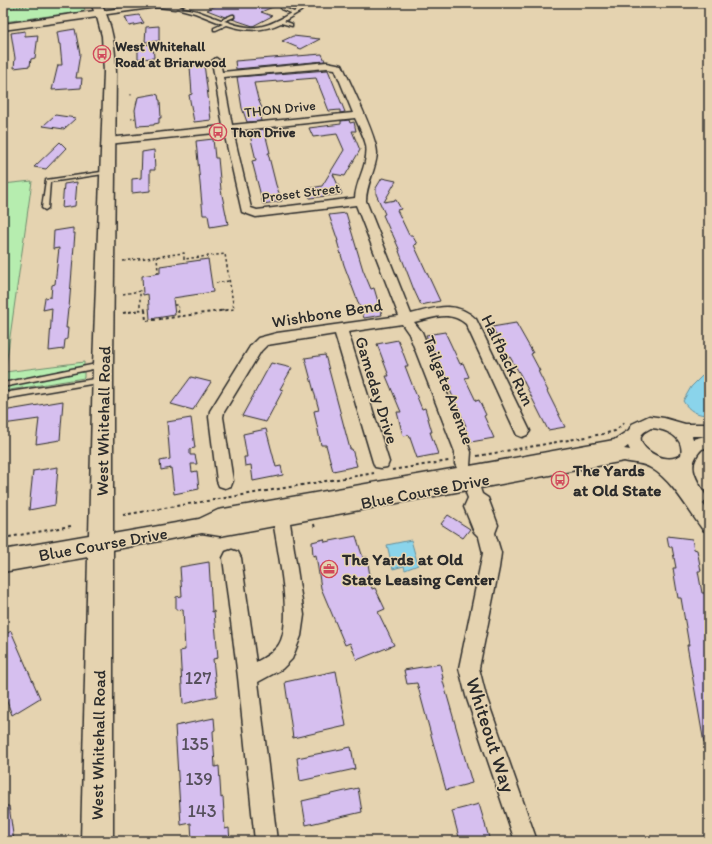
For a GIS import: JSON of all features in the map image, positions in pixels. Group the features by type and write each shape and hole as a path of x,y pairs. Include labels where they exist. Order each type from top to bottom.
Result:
{"main road":[{"path":"3,27 98,8"},
{"name":"West Whitehall Road","path":"97,841 109,39 107,28 98,8"},
{"name":"Blue Course Drive","path":"3,561 101,544"}],"street":[{"path":"98,8 180,4"},
{"path":"216,61 228,129"},
{"path":"219,75 328,65 339,67 371,144 373,154 360,193 360,201"},
{"name":"THON Drive","path":"108,141 359,115"},
{"name":"Proset Street","path":"228,129 246,210 256,214 360,201"},
{"name":"Tailgate Avenue","path":"360,201 408,322 407,334 452,453 466,472"},
{"name":"Halfback Run","path":"408,322 444,311 462,314 468,317 472,322 522,431"},
{"name":"Wishbone Bend","path":"225,481 216,417 218,411 256,348 263,341 340,329 408,322"},
{"name":"Gameday Drive","path":"340,329 381,469"},
{"name":"Blue Course Drive","path":"101,544 202,526 220,529 280,512 466,472 606,448 618,445 634,434 637,429 649,422 657,422 685,430 709,430"},
{"path":"674,427 686,438 686,474 702,504 707,523"},
{"path":"634,434 633,440 635,447 672,475 707,523"},
{"name":"Blue Course Drive","path":"466,472 624,455 670,466 677,465 697,444 709,441"},
{"name":"Whiteout Way","path":"466,472 472,507 480,527 487,533 492,553 469,668 476,696 526,841"},
{"path":"248,677 275,662 286,652 292,636 296,615 280,512"},
{"path":"232,558 248,677 266,841"}],"lane":[{"path":"180,4 194,11 242,28 252,29 264,28 280,21 294,13 302,8 300,5 286,4 282,7 284,10 294,13"},
{"path":"180,4 194,11"},
{"path":"222,21 233,16"},
{"path":"280,21 291,25"},
{"path":"215,29 228,23"},
{"path":"45,208 48,181 108,172"},
{"path":"3,385 103,372"},
{"path":"3,396 103,372"}],"path":[{"path":"12,8 48,3"},
{"path":"131,119 136,118"},
{"path":"3,236 6,242 3,251"},
{"path":"123,261 184,252 184,258 225,254 234,309 146,321 145,309 123,312"},
{"path":"157,256 158,273"},
{"path":"216,283 229,281"},
{"path":"123,294 140,291 140,310"},
{"path":"174,305 178,305 179,316"},
{"path":"123,515 381,469 466,472 615,431 629,419"},
{"path":"3,538 71,526"}],"green space":[{"path":"3,3 82,3 85,10 80,12 3,22"},
{"path":"32,181 5,372 84,362 84,378 3,391 3,184"}],"water":[{"path":"709,369 709,415 705,415 691,410 683,401 691,387"},
{"path":"411,540 418,565 405,570 404,566 393,569 387,545"}],"building":[{"path":"221,3 234,3 239,5 244,3 282,3 261,12 272,16 253,26 232,19 235,18 234,14 225,17 207,10"},
{"path":"139,15 144,23 129,26 125,17"},
{"path":"159,26 159,41 145,42 146,27"},
{"path":"75,29 80,54 76,78 82,78 81,88 52,90 58,65 62,65 57,32"},
{"path":"25,31 25,36 38,35 35,58 31,59 30,66 14,68 15,58 11,33"},
{"path":"293,36 320,39 301,49 282,41"},
{"path":"153,44 154,58 138,59 138,45"},
{"path":"322,54 325,61 236,69 235,61"},
{"path":"204,64 211,120 194,122 189,95 192,94 190,66"},
{"path":"328,70 345,112 340,113 340,110 329,111 316,78 254,83 258,99 265,115 260,116 261,121 247,122 242,108 237,77"},
{"path":"155,94 158,95 160,100 161,118 159,118 159,123 154,125 137,126 135,110 138,97"},
{"path":"55,115 76,118 64,129 43,126"},
{"path":"349,120 350,123 354,122 356,131 352,131 360,150 345,176 333,174 342,194 310,198 306,189 322,186 344,150 337,134 313,137 309,128 341,124 341,121"},
{"path":"264,129 276,185 282,201 263,204 252,161 256,160 249,131"},
{"path":"213,139 215,158 218,158 221,190 228,224 210,227 208,215 203,215 196,141"},
{"path":"60,142 66,148 46,169 34,167"},
{"path":"154,150 155,170 150,170 150,191 132,193 132,179 141,178 142,152"},
{"path":"382,178 396,181 384,202 396,200 401,209 397,210 409,235 412,235 417,244 414,245 440,301 421,305 400,251 383,215 385,214 376,194 376,188"},
{"path":"77,182 75,206 62,208 64,184"},
{"path":"346,213 363,270 371,289 374,288 382,315 364,318 344,265 329,215"},
{"path":"73,228 73,233 75,233 66,328 68,328 67,339 65,340 64,349 49,351 52,308 43,310 45,298 51,297 52,285 55,284 59,248 53,249 54,231"},
{"path":"208,259 213,292 173,298 175,315 150,319 148,294 143,295 142,276 160,273 160,266"},
{"path":"516,323 533,353 531,354 540,371 538,371 565,427 548,430 520,374 510,357 508,358 492,327"},
{"path":"445,332 460,364 463,363 469,377 465,378 476,401 479,400 486,415 484,416 494,438 471,442 464,426 466,426 449,388 451,387 426,335"},
{"path":"398,340 408,366 405,366 413,387 422,409 425,408 432,432 430,432 438,454 417,458 409,435 403,436 397,412 401,412 386,376 389,376 377,344"},
{"path":"325,355 350,449 352,449 357,466 333,471 326,445 321,445 314,411 319,410 305,358"},
{"path":"271,363 292,368 280,389 283,390 266,422 242,416"},
{"path":"191,377 211,382 193,410 171,404"},
{"path":"63,401 60,440 36,444 39,419 3,424 3,411"},
{"path":"191,418 195,448 190,449 190,455 195,455 197,464 191,464 192,472 197,471 199,489 174,494 171,468 161,470 160,461 170,459 167,422"},
{"path":"266,429 276,467 281,466 283,475 253,481 251,465 245,466 244,457 247,457 243,434"},
{"path":"58,467 55,505 29,510 33,471"},
{"path":"448,515 470,529 463,538 441,524"},
{"path":"356,536 363,558 367,557 372,589 375,588 385,609 378,612 394,645 357,660 350,643 345,645 321,588 316,555 313,556 312,542 324,539 325,542"},
{"path":"667,536 692,539 694,549 697,550 699,560 701,571 698,571 702,593 708,593 709,598 709,742 704,743 687,645 689,645 681,598 678,598 673,568 676,568 672,547 669,547"},
{"path":"209,562 212,612 214,611 218,658 213,659 217,696 183,704 180,651 185,650 183,609 176,610 176,597 182,596 180,567"},
{"path":"11,631 40,698 12,715 3,691 3,636"},
{"path":"440,664 442,678 472,783 446,790 417,683 407,684 404,670"},
{"path":"336,671 346,726 293,738 285,682"},
{"path":"214,718 215,730 213,731 215,767 219,766 225,829 229,828 230,841 192,841 191,823 181,825 175,726"},
{"path":"351,747 355,769 300,781 297,758"},
{"path":"358,788 362,812 306,825 302,801"},
{"path":"479,804 490,841 460,841 452,811"},
{"path":"3,806 9,806 14,841 3,841"}],"place":[{"name":"West Whitehall Road at Briarwood","path":"102,54"},
{"name":"Thon Drive","path":"218,132"},
{"name":"The Yards at Old State","path":"560,480"},
{"name":"The Yards at Old State Leasing Center","path":"329,569"}]}
